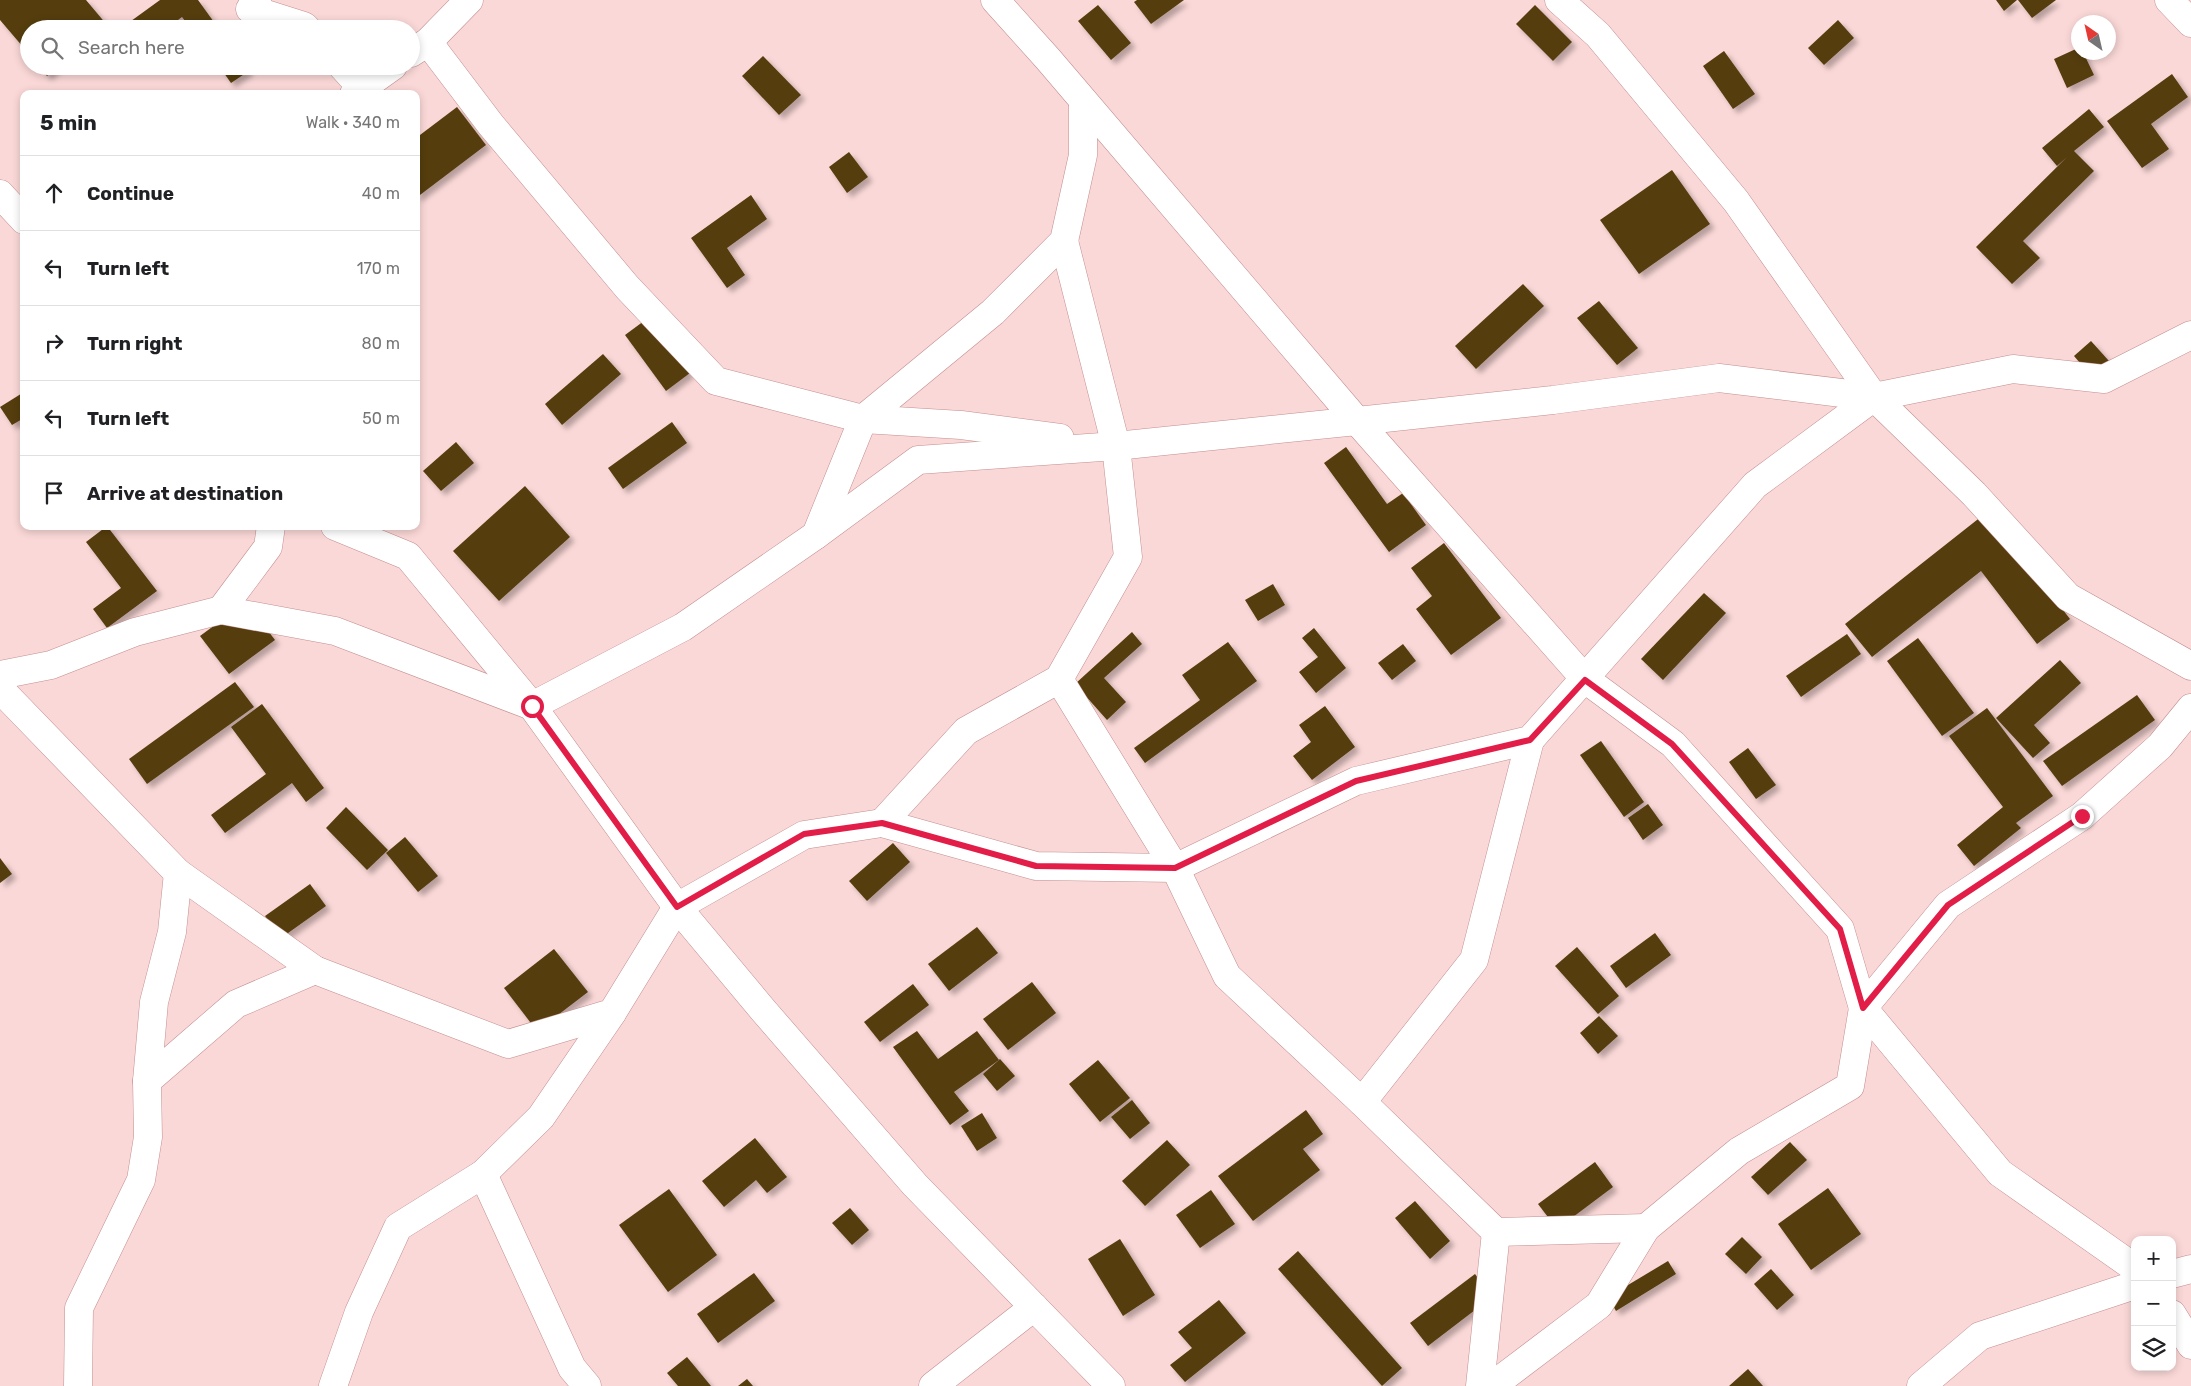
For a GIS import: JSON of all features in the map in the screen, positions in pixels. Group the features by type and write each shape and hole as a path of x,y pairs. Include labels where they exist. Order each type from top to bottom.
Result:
{"street":[{"path":"257,0 250,9 285,20"},
{"path":"420,46 469,0"},
{"path":"995,0 1357,422 1585,680 1672,744 1840,929 1863,1008 2000,1173 2131,1265"},
{"path":"1559,0 1598,35 1736,201 1874,397 1974,494 2068,597 2191,666"},
{"path":"2169,0 2191,23"},
{"path":"420,48 491,126 626,287 716,381 863,419 961,425 1116,446"},
{"path":"348,75 357,90"},
{"path":"359,90 380,75"},
{"path":"882,823 966,732 1060,679 1128,557 1116,446 1064,241 1083,155 1083,101"},
{"path":"0,194 20,216"},
{"path":"816,535 863,419 993,312 1064,241"},
{"path":"0,676 51,665 135,632 221,610 335,630 532,706 683,627 816,535 918,460 1116,446 1357,422 1554,400 1719,378 1874,397 2013,368 2104,379 2191,335"},
{"path":"1362,1102 1474,960 1530,740 1585,680 1755,485 1874,397"},
{"path":"221,610 268,547 270,530"},
{"path":"345,530 408,556 532,706 677,907 845,1107 915,1184 1111,1386"},
{"path":"1060,679 1175,868 1226,976 1362,1102 1496,1232 1646,1228"},
{"path":"0,689 178,873 315,970 508,1044 612,1013"},
{"path":"1492,1386 1599,1305 1646,1228 1739,1151 1850,1086 1863,1008 1948,905 2082,816 2160,746 2191,708"},
{"path":"333,1386 358,1312 398,1227 482,1174 541,1117 612,1013 677,907 804,834 882,823 1036,866 1175,868 1356,781 1530,740"},
{"path":"78,1386 78,1308 141,1180 148,1137 147,1081 154,1002 172,932 178,873"},
{"path":"147,1081 236,1004 315,970"},
{"path":"482,1174 572,1368 587,1386"},
{"path":"1480,1386 1496,1232"},
{"path":"2176,1273 2191,1269"},
{"path":"1922,1386 1980,1336 2131,1286"},
{"path":"933,1386 1034,1307"},
{"path":"2176,1321 2191,1345"}],"building":[{"path":"0,0 86,0 103,20 20,20 20,43 0,20"},
{"path":"160,0 198,0 212,20 184,20 182,17 178,20 132,20"},
{"path":"1137,0 1184,0 1151,24 1134,2"},
{"path":"1996,0 2017,0 2004,11"},
{"path":"2018,0 2056,0 2032,18"},
{"path":"1098,5 1131,43 1111,60 1078,21"},
{"path":"1535,5 1572,42 1553,61 1516,24"},
{"path":"1838,20 1854,38 1824,65 1808,48"},
{"path":"1724,51 1755,94 1733,109 1703,66"},
{"path":"2071,51 2071,60 2087,60 2094,75 2067,88 2054,59"},
{"path":"763,56 801,95 779,115 742,76"},
{"path":"2172,74 2188,97 2151,124 2169,149 2142,168 2107,121"},
{"path":"225,75 243,75 231,83"},
{"path":"457,107 486,145 420,195 420,135"},
{"path":"2089,109 2104,127 2074,151 2094,171 2023,241 2040,258 2012,284 1976,247 2067,157 2057,166 2042,148"},
{"path":"849,152 868,177 847,193 829,167"},
{"path":"1672,170 1710,224 1639,274 1600,220"},
{"path":"751,195 767,219 727,248 745,275 727,288 691,238"},
{"path":"1523,284 1544,306 1476,369 1455,346"},
{"path":"1599,301 1638,348 1617,365 1577,318"},
{"path":"648,318 690,373 666,391 625,335"},
{"path":"2091,341 2109,361 2092,377 2074,356"},
{"path":"603,354 621,374 562,425 545,404"},
{"path":"20,394 20,420 12,425 0,407"},
{"path":"672,422 687,443 623,489 608,468"},
{"path":"456,442 474,463 441,491 423,471"},
{"path":"1346,447 1387,504 1403,493 1426,525 1389,552 1324,463"},
{"path":"525,486 570,537 499,601 453,551"},
{"path":"1987,512 2070,619 2037,644 1981,571 1872,657 1845,624"},
{"path":"102,530 110,530 157,591 107,628 93,609 121,588 86,542"},
{"path":"1444,543 1501,618 1451,655 1416,609 1432,596 1411,568"},
{"path":"1273,584 1285,605 1258,621 1245,600"},
{"path":"1704,593 1726,613 1663,680 1641,659"},
{"path":"246,602 275,640 229,674 200,636"},
{"path":"1314,628 1346,668 1316,693 1299,672 1318,657 1302,638"},
{"path":"1132,632 1142,644 1104,678 1126,702 1107,720 1075,684"},
{"path":"1847,634 1861,654 1801,697 1786,676"},
{"path":"1918,638 1974,713 1942,736 1887,661"},
{"path":"1228,642 1257,681 1145,763 1134,748 1200,700 1182,675"},
{"path":"1403,644 1416,661 1392,680 1378,663"},
{"path":"2060,660 2081,683 2034,725 2050,743 2033,758 1996,718"},
{"path":"235,682 254,707 147,784 129,759"},
{"path":"2137,695 2155,720 2062,786 2043,761"},
{"path":"262,704 324,788 306,802 292,783 225,833 211,815 266,774 231,727"},
{"path":"1325,706 1355,747 1312,780 1293,756 1311,742 1299,725"},
{"path":"1987,708 2053,796 2016,823 2021,828 1974,866 1957,845 2003,807 1949,736"},
{"path":"1601,741 1644,802 1624,817 1580,755"},
{"path":"1748,748 1776,785 1756,799 1729,762"},
{"path":"1648,804 1663,825 1643,840 1628,818"},
{"path":"346,807 388,850 367,870 326,828"},
{"path":"405,837 438,876 418,892 386,853"},
{"path":"893,843 910,862 867,901 849,881"},
{"path":"0,858 12,874 0,883"},
{"path":"310,884 326,906 281,938 265,916"},
{"path":"977,927 998,953 949,991 928,964"},
{"path":"1655,933 1671,955 1626,988 1610,966"},
{"path":"1577,947 1619,996 1598,1014 1555,966"},
{"path":"554,949 588,992 537,1031 504,988"},
{"path":"1032,982 1056,1013 1008,1050 983,1019"},
{"path":"913,984 929,1005 880,1042 864,1022"},
{"path":"1599,1016 1618,1036 1598,1054 1580,1033"},
{"path":"917,1031 938,1059 977,1031 999,1060 954,1092 969,1111 950,1125 893,1047"},
{"path":"1000,1059 1015,1076 997,1091 983,1074"},
{"path":"1098,1060 1130,1098 1100,1122 1069,1084"},
{"path":"1132,1100 1150,1123 1130,1139 1111,1117"},
{"path":"1306,1110 1323,1134 1303,1149 1320,1170 1253,1221 1218,1176"},
{"path":"982,1113 997,1138 977,1151 961,1126"},
{"path":"755,1138 787,1177 767,1193 756,1180 724,1207 702,1181"},
{"path":"1167,1140 1190,1165 1145,1206 1122,1181"},
{"path":"1790,1142 1807,1160 1768,1195 1751,1177"},
{"path":"1595,1162 1613,1187 1557,1229 1538,1204"},
{"path":"1828,1188 1861,1234 1811,1270 1778,1224"},
{"path":"669,1189 717,1255 668,1292 619,1225"},
{"path":"1211,1190 1235,1224 1200,1248 1176,1215"},
{"path":"1415,1201 1450,1241 1430,1259 1395,1218"},
{"path":"850,1208 869,1230 852,1245 832,1223"},
{"path":"1742,1237 1762,1257 1746,1274 1725,1254"},
{"path":"1120,1239 1155,1295 1123,1316 1088,1259"},
{"path":"1298,1251 1402,1368 1382,1386 1278,1269"},
{"path":"1668,1261 1676,1274 1616,1311 1608,1297"},
{"path":"1771,1269 1794,1295 1777,1310 1754,1284"},
{"path":"754,1273 775,1301 718,1343 697,1314"},
{"path":"1475,1274 1492,1297 1428,1346 1410,1323"},
{"path":"1219,1300 1246,1333 1185,1382 1170,1365 1192,1348 1178,1332"},
{"path":"687,1357 711,1386 678,1386 667,1373"},
{"path":"1748,1369 1763,1386 1729,1386"},
{"path":"747,1379 753,1386 738,1386"}],"route":[{"path":"532,706 677,907 804,834 882,823 1036,866 1175,868 1356,781 1530,740 1585,680 1672,744 1840,929 1863,1008 1948,905 2082,816"}]}
